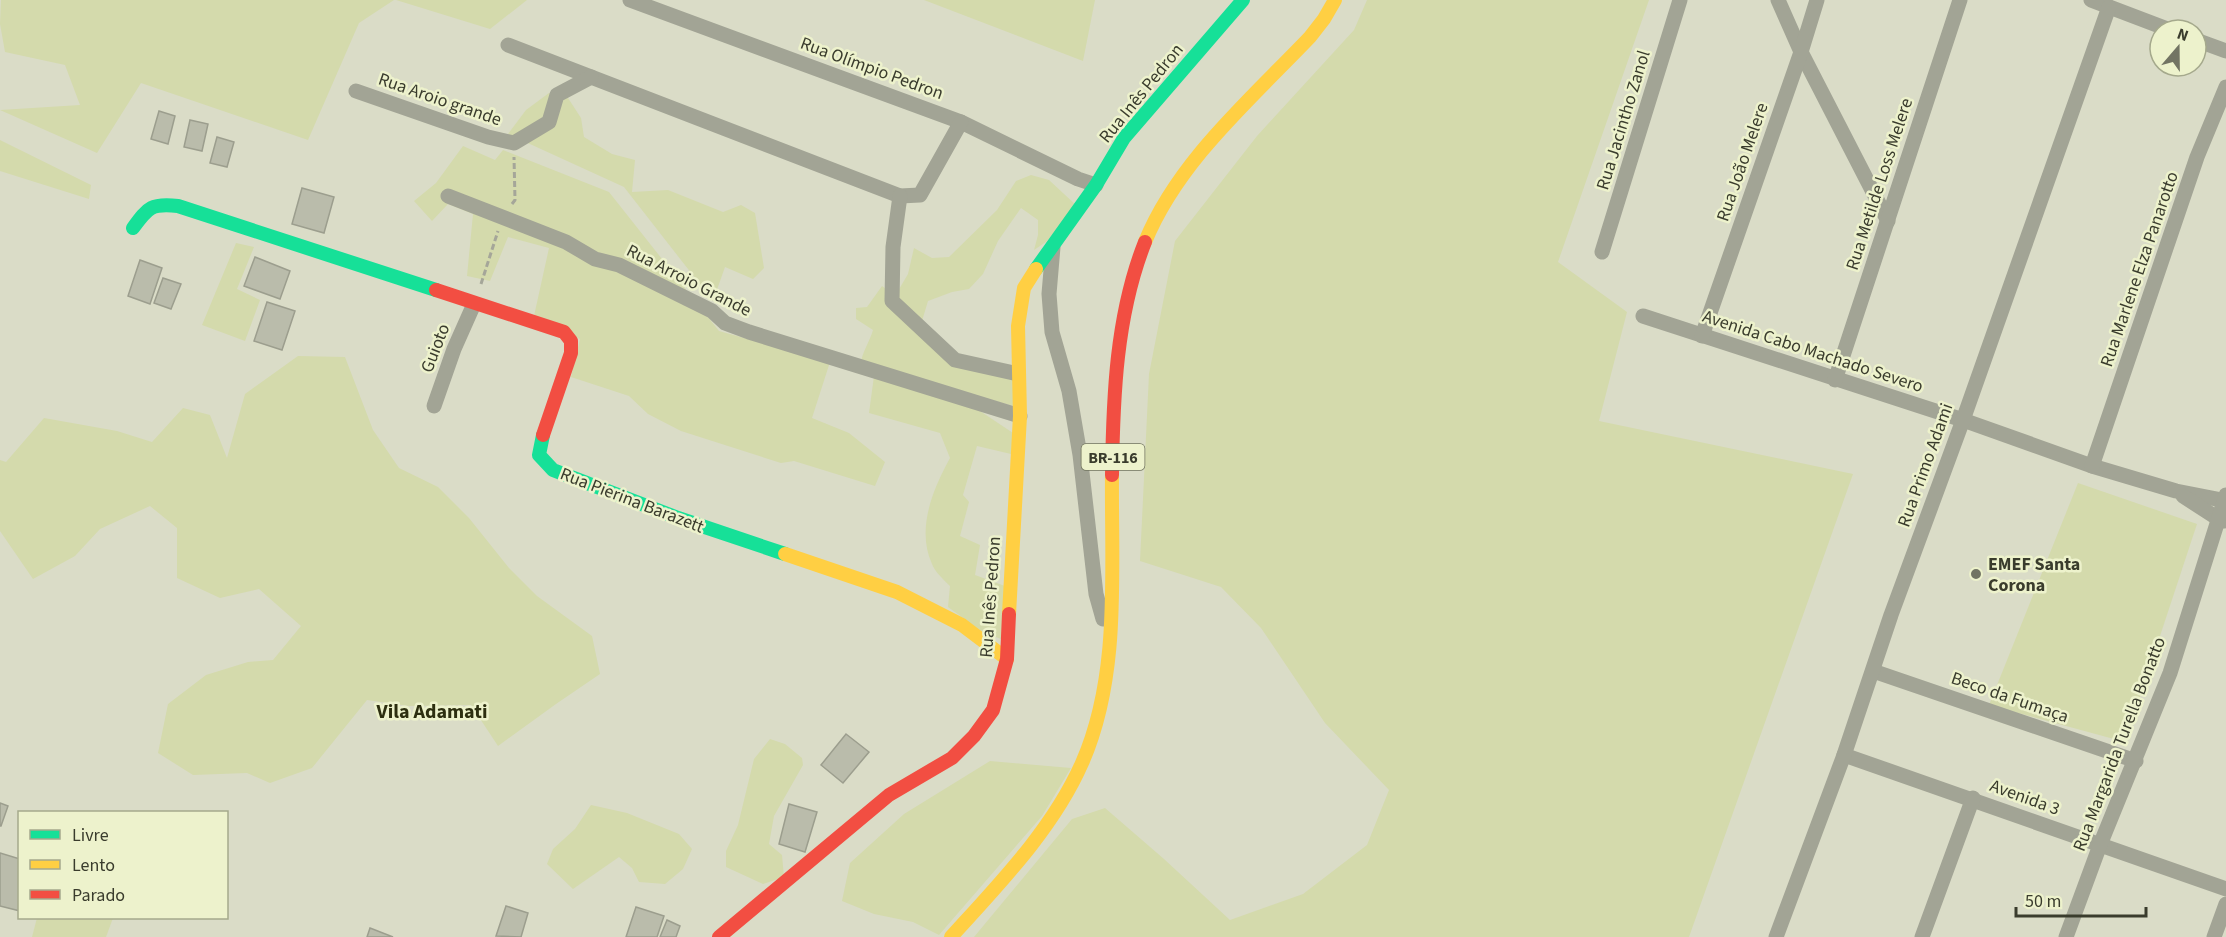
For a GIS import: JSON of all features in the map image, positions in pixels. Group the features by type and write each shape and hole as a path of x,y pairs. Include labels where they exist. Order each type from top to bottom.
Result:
{"street":[{"name":"Rua Olímpio Pedron","path":"630,0 961,122 1078,179 1096,185"},
{"name":"Rua Inês Pedron","path":"719,937 889,795 952,758 974,736 993,710 1007,659 1020,416 1018,326 1024,288 1096,185 1124,138 1243,0"},
{"name":"BR-116","path":"957,934 1044,828 1092,741 1103,698 1110,642 1114,404 1125,307 1138,258 1157,218 1196,158 1306,39 1330,10 1335,0"},
{"name":"Rua Jacintho Zanol","path":"1602,252 1680,0"},
{"path":"1778,0 1801,52 1888,222"},
{"name":"Rua João Melere","path":"1702,336 1817,0"},
{"name":"Rua Metilde Loss Melere","path":"1835,380 1960,0"},
{"path":"2091,0 2148,22"},
{"name":"Rua Primo Adami","path":"1776,937 1844,754 2109,7"},
{"path":"2208,44 2226,51"},
{"path":"508,45 900,196 920,195 961,122"},
{"name":"Rua Aroio grande","path":"356,91 488,137 514,143 549,122 557,95 591,77"},
{"name":"Rua Marlene Elza Panarotto","path":"2092,466 2197,157 2226,87"},
{"name":"Rua Arroio Grande","path":"448,196 566,242 595,259 619,265 712,311 725,323 1020,416"},
{"path":"900,196 893,248 892,301 955,360 1018,374"},
{"name":"Rua Pierina Barazett","path":"133,228 147,209 158,203 178,206 564,332 571,341 571,353 542,438 539,455 552,470 678,518 897,592 962,625 1007,659"},
{"name":"Rua Inês Pedron","path":"1054,244 1049,294 1053,332 1069,391 1080,455 1096,594 1110,642"},
{"name":"Guioto","path":"434,406 454,349 474,304"},
{"name":"Avenida Cabo Machado Severo","path":"1643,316 1963,420 2092,466 2176,491 2225,498"},
{"name":"Avenida Cabo Machado Severo","path":"2176,491 2222,520"},
{"name":"Rua Margarida Turella Bonatto","path":"2066,937 2100,845 2170,673 2222,520 2225,498"},
{"name":"Beco da Fumaça","path":"1872,671 2136,760"},
{"name":"Avenida 3","path":"1844,754 2226,889"},
{"path":"1922,937 1973,798"},
{"path":"2214,937 2226,904"}],"green space":[{"path":"1,0 394,0 359,23 308,140 141,83 97,153 0,110 80,105 65,65 5,52 0,24"},
{"path":"396,0 527,0 490,29"},
{"path":"924,0 1095,0 1083,61"},
{"path":"1367,0 1649,0 1558,262 1627,312 1599,421 1853,474 1689,937 974,937 1072,819 1105,808 1230,920 1303,894 1367,845 1389,790 1325,723 1261,628 1221,587 1140,561 1149,374 1175,241 1257,136 1354,30"},
{"path":"549,93 568,98 581,118 584,137 612,154 635,160 632,192 668,190 723,212 741,205 755,213 764,268 753,279 725,267 713,301 624,187 508,134 526,110"},
{"path":"0,140 91,185 89,199 0,171"},
{"path":"463,146 495,160 503,150 609,192 719,331 830,362 812,418 849,433 885,462 875,486 794,461 781,463 681,431 648,414 629,396 571,377 580,339 534,316 549,248 508,237 490,281 467,276 473,214 448,204 432,221 414,201 436,183"},
{"path":"1031,175 1049,180 1077,206 1046,242 1034,250 1038,235 1038,220 1021,208 998,241 983,274 969,289 952,292 928,301 919,331 940,347 1015,381 1017,407 861,364 873,330 856,319 856,308 867,307 882,286 895,296 908,274 914,248 932,258 949,257 997,210 1016,181"},
{"path":"236,243 254,247 237,289 260,300 245,341 202,325"},
{"path":"298,356 345,357 373,430 399,468 438,487 469,518 509,568 537,596 592,636 600,674 498,746 471,705 409,706 367,700 312,768 270,783 247,773 193,775 158,753 168,704 206,675 248,662 273,660 301,626 259,589 220,598 177,578 177,528 150,506 100,529 75,556 33,579 0,531 0,460 6,462 44,418 117,431 152,442 183,408 210,415 227,458 245,394"},
{"path":"874,376 968,403 1013,433 1011,454 977,446 963,495 969,502 960,536 980,545 975,575 1005,586 1001,639 983,632 948,607 950,586 935,570 927,551 926,523 929,510 950,458 940,433 869,413"},
{"path":"2078,483 2197,524 2125,742 1989,705"},
{"path":"770,739 785,744 802,758 803,765 774,816 769,844 782,855 784,877 763,884 726,867 726,851 738,825 754,759"},
{"path":"990,761 1071,768 1042,816 939,935 913,922 874,914 842,901 850,863 904,814"},
{"path":"591,805 627,813 679,834 692,849 683,869 665,884 639,882 632,868 619,857 573,889 547,864 553,849 575,829"},
{"path":"37,919 113,919 106,937 32,937"}],"building":[{"path":"159,111 175,116 168,144 151,139"},
{"path":"190,120 208,124 202,151 184,147"},
{"path":"217,137 234,142 227,167 210,163"},
{"path":"302,188 334,197 324,233 292,224"},
{"path":"255,257 290,271 280,299 244,286"},
{"path":"140,260 162,268 150,304 128,296"},
{"path":"163,278 181,284 171,309 154,303"},
{"path":"267,302 295,311 282,350 254,341"},
{"path":"846,734 869,752 843,783 821,765"},
{"path":"0,803 8,806 1,826 0,826"},
{"path":"789,804 817,812 805,852 779,844"},
{"path":"0,853 18,858 18,910 0,906"},
{"path":"506,906 528,913 521,937 496,936"},
{"path":"636,907 664,916 657,937 626,937"},
{"path":"667,920 680,926 676,937 660,937"},
{"path":"370,928 393,937 367,937"}],"traffic: fast":[{"path":"1036,269 1096,185 1124,138 1243,0"},
{"path":"133,228 151,208 162,205 178,206 436,290"},
{"path":"543,435 539,455 553,470 678,518 785,554"}],"traffic: slow":[{"path":"1145,242 1159,212 1196,158 1218,132 1310,37 1335,0"},
{"path":"1009,614 1020,416 1018,326 1024,288 1036,269"},
{"path":"951,937 1024,855 1056,811 1082,763 1094,729 1103,694 1111,621 1112,475"},
{"path":"785,554 897,592 962,625 1007,659"}],"traffic: jam":[{"path":"1112,475 1115,386 1122,327 1135,270 1145,242"},
{"path":"436,290 564,332 571,341 571,353 543,435"},
{"path":"719,937 889,795 952,758 974,736 993,710 1007,659 1009,614"}],"place":[{"name":"EMEF Santa Corona","path":"1976,574"}],"district":[{"name":"Vila Adamati","path":"432,711"}]}
